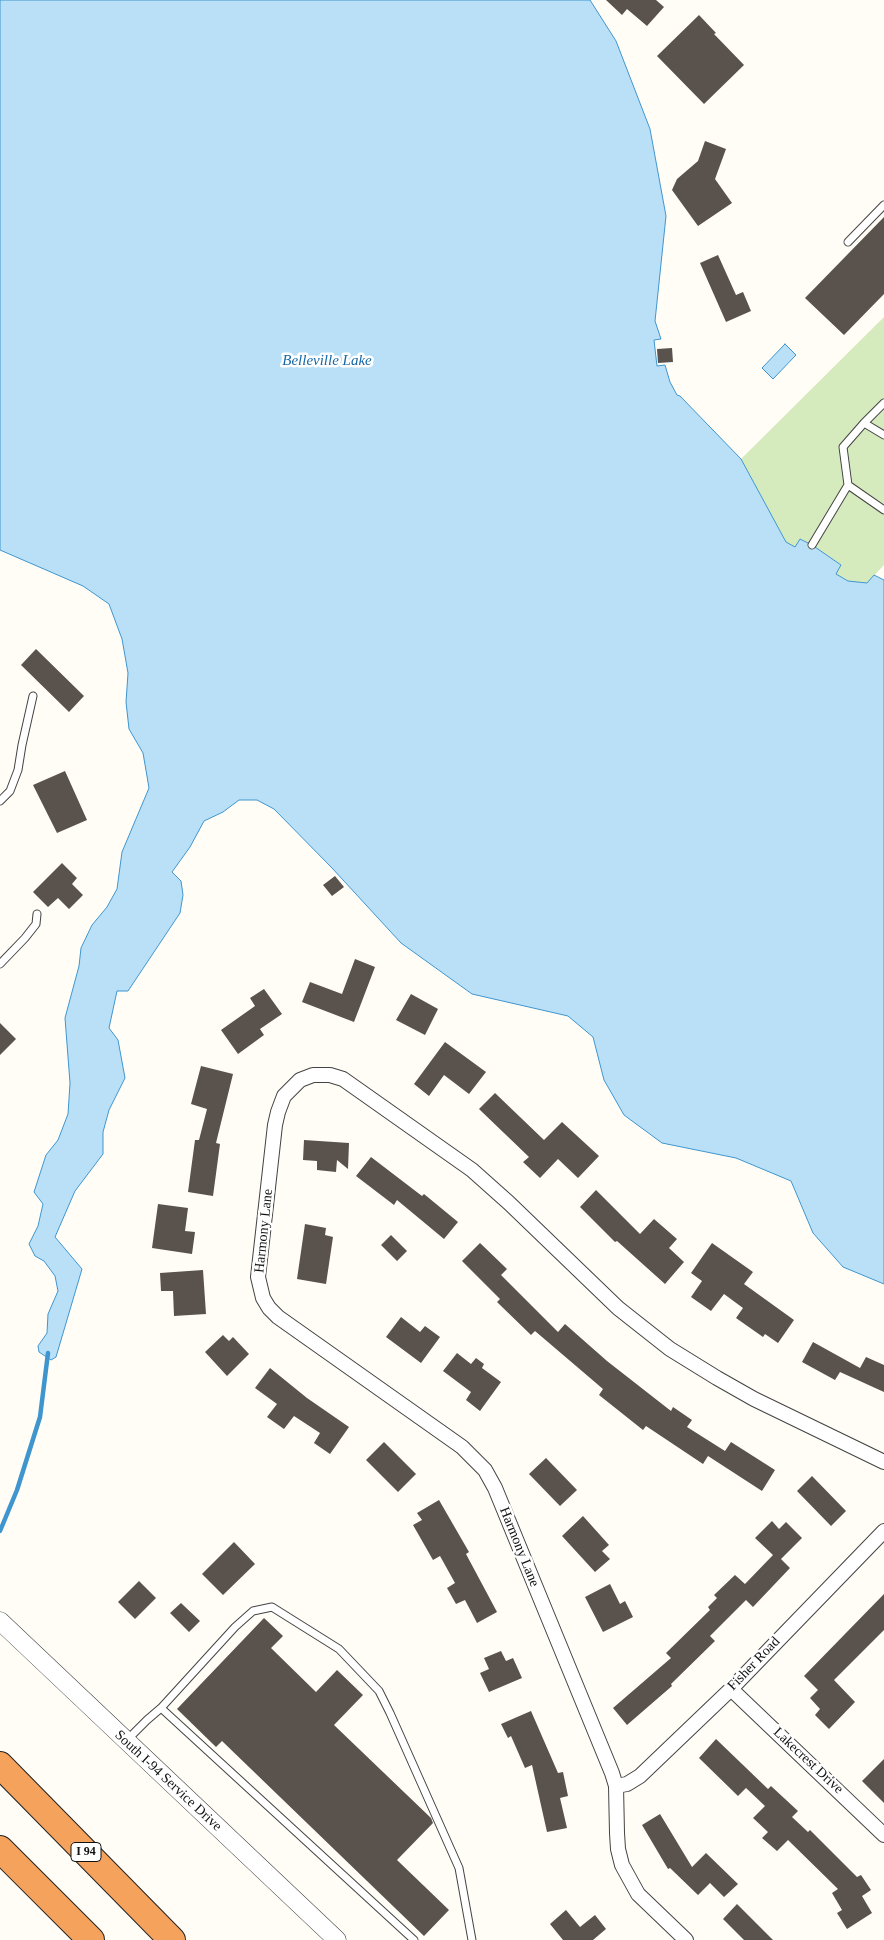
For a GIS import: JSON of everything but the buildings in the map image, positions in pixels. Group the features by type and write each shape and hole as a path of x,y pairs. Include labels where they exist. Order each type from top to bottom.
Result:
{"highway":[{"name":"I 94","path":"0,1765 172,1940"},
{"path":"0,1849 91,1940"},
{"path":"0,1872 68,1940"}],"street":[{"name":"Harmony Lane","path":"686,1940 638,1894 622,1865 618,1849 616,1786 598,1737 499,1498 485,1470 462,1447 278,1317 263,1298 258,1277 275,1125 280,1103 289,1089 300,1080 313,1076 330,1075 343,1080 472,1170 618,1308 655,1338 717,1378 754,1399 884,1462"},
{"name":"Fisher Road","path":"616,1786 627,1784 640,1776 731,1689 884,1531"},
{"name":"South I-94 Service Drive","path":"0,1621 337,1940"},
{"name":"Lakecrest Drive","path":"731,1689 884,1834"}],"lane":[{"path":"848,242 884,205"},
{"path":"812,545 848,484 843,447 884,403"},
{"path":"864,423 884,435"},
{"path":"848,484 884,510"},
{"path":"0,801 10,791 18,770 33,696"},
{"path":"0,964 36,924 37,914"},
{"path":"126,1741 161,1708 235,1627 253,1611 272,1607 339,1649 379,1691 458,1868 472,1939"},
{"path":"161,1708 414,1940"}],"green space":[{"path":"884,317 884,565 867,583 851,582 835,574 841,565 801,539 795,547 786,542 741,459"}],"water":[{"name":"Belleville Lake","path":"0,0 590,0 616,41 650,129 666,216 655,321 661,339 654,340 657,366 665,365 670,382 677,395 741,459 786,542 795,547 800,539 812,545 841,565 836,574 848,581 867,583 874,575 884,580 884,1284 843,1267 813,1233 791,1181 736,1158 662,1143 624,1115 604,1080 593,1037 568,1016 472,994 401,943 332,868 274,809 257,800 239,800 223,812 204,821 190,847 172,872 181,881 183,895 180,913 128,991 117,991 109,1028 118,1040 125,1078 109,1110 103,1132 103,1154 75,1191 55,1237 82,1269 56,1357 51,1360 39,1352 38,1346 47,1333 48,1314 58,1291 55,1276 44,1261 35,1256 29,1244 38,1226 43,1204 34,1192 46,1155 58,1140 68,1114 70,1083 65,1018 79,966 81,948 92,925 107,907 117,889 122,852 149,788 143,753 129,729 126,702 128,673 122,639 109,604 83,586 0,550"},
{"path":"785,344 796,355 773,379 762,368"}],"waterway":[{"path":"0,1531 17,1490 40,1417 48,1353"}]}
